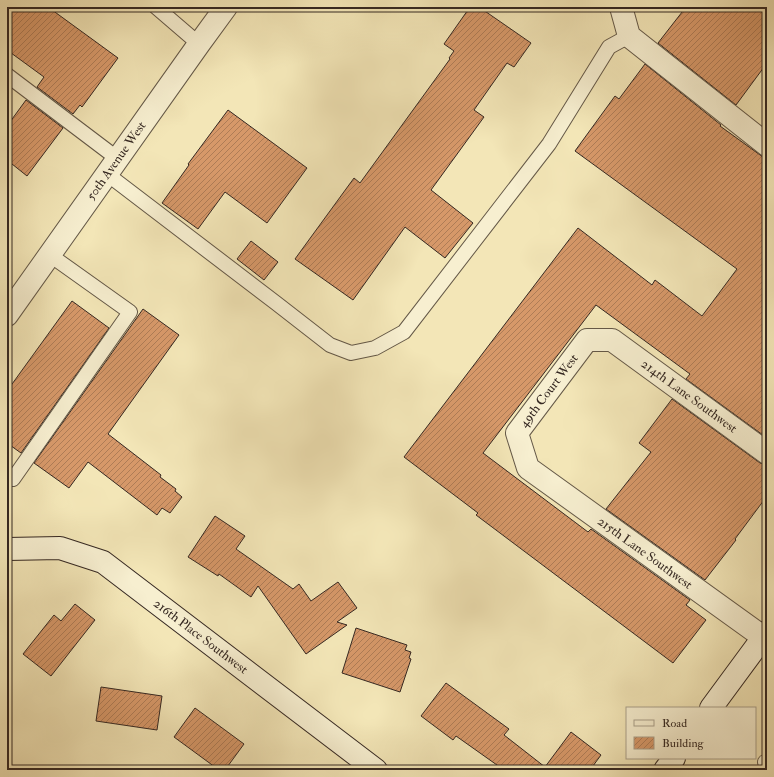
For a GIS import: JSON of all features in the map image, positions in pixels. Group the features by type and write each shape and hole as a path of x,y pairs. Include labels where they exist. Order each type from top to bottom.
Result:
{"street":[{"name":"50th Avenue West","path":"7,315 226,7"},
{"path":"621,7 629,36 767,145"},
{"name":"49th Court West","path":"528,468 517,433 587,340 612,340"},
{"name":"214th Lane Southwest","path":"612,340 767,453"},
{"name":"215th Lane Southwest","path":"528,468 765,635"},
{"name":"216th Place Southwest","path":"7,549 60,548 103,562 376,770"},
{"path":"712,707 765,635"},
{"path":"665,770 673,759"}],"lane":[{"path":"156,7 199,44"},
{"path":"7,75 258,289 330,345 351,353 375,348 404,332 549,144 609,47 629,36"},
{"path":"13,479 130,312 50,255"}],"building":[{"path":"7,7 48,7 118,58 82,107 80,105 73,114 37,87 44,77 7,50"},
{"path":"470,7 479,7 531,43 514,67 507,63 474,110 484,117 431,190 473,223 445,258 405,227 353,300 295,259 354,178 360,183 450,59 449,58 454,51 444,44"},
{"path":"686,7 767,7 767,63 736,105 658,43"},
{"path":"645,64 721,125 720,126 767,160 767,438 686,379 690,374 596,305 483,453 588,532 591,529 690,600 686,605 706,620 673,663 476,515 478,513 404,457 578,228 652,285 655,280 702,316 737,269 575,151 615,96 619,99"},
{"path":"26,100 63,128 27,176 7,160 7,126"},
{"path":"228,110 307,168 267,223 225,192 198,229 162,203 189,165 188,164"},
{"path":"251,241 278,262 264,280 237,259"},
{"path":"72,301 109,328 21,453 7,443 7,391"},
{"path":"143,309 179,335 108,434 161,475 160,477 176,489 175,491 182,497 170,513 162,508 157,515 88,462 69,488 34,463"},
{"path":"672,399 760,463 767,465 767,496 705,580 606,509 651,452 639,443"},
{"path":"215,516 245,536 236,549 293,589 299,584 311,601 338,582 357,608 337,622 347,625 306,654 258,586 251,597 219,574 218,576 188,557"},
{"path":"75,604 95,620 51,676 23,654 54,615 61,621"},
{"path":"356,628 407,645 405,650 411,652 409,658 411,659 400,692 342,673"},
{"path":"446,683 509,729 504,735 545,767 571,732 601,755 590,770 504,770 456,736 453,740 421,716"},
{"path":"101,687 162,696 157,730 96,721"},
{"path":"195,708 244,744 225,770 219,770 174,737"}]}
